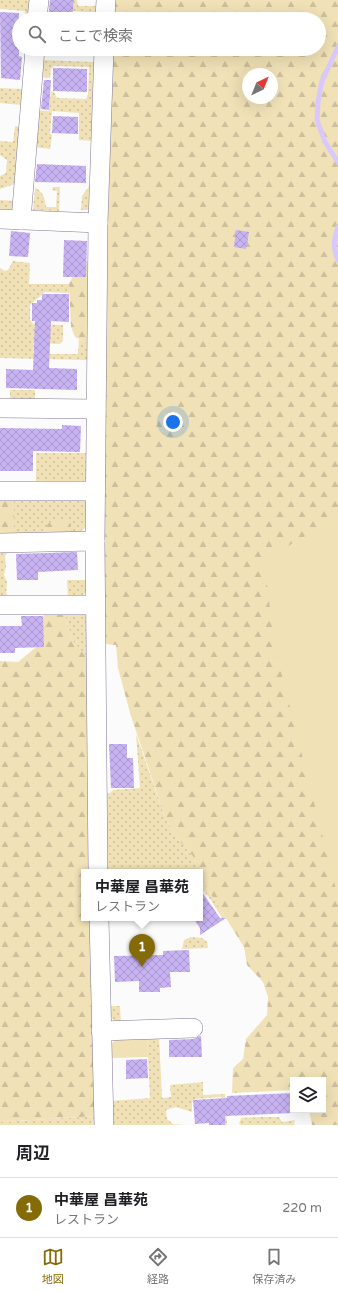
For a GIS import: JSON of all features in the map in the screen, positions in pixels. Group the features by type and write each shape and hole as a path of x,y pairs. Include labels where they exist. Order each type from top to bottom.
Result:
{"street":[{"path":"38,12 39,0"},
{"path":"105,12 106,0"},
{"path":"21,220 34,56"},
{"path":"98,869 95,491 98,223 104,56"},
{"path":"0,219 98,223"},
{"path":"0,408 96,409"},
{"path":"0,491 95,491"},
{"path":"0,542 95,540"},
{"path":"0,605 95,605"},
{"path":"99,921 104,1125"},
{"path":"101,1031 193,1028"}],"green space":[{"path":"0,0 32,0 31,12 0,9"},
{"path":"74,0 77,0 78,6 98,6 97,12 73,11"},
{"path":"110,0 338,0 338,1125 312,1125 310,1113 326,1113 326,1077 290,1077 290,1090 232,1093 233,1068 243,1059 246,1039 267,1015 268,997 263,982 247,965 244,947 204,883 203,869 198,869 193,856 181,843 166,820 130,713 118,668 116,645 104,644 90,344 75,337 71,327 69,284 74,274 91,258 107,56 326,56 326,12 109,12"},
{"path":"41,60 96,62 93,141 79,140 79,113 52,111 50,133 52,135 50,149 33,147 36,110 49,111 51,91 54,92 57,98 86,99 88,94 89,67 54,66 51,69 50,78 40,77"},
{"path":"0,88 22,89 21,105 0,103"},
{"path":"15,126 21,127 15,184 0,189 0,176 6,173 7,160 0,155 0,141 13,142"},
{"path":"95,166 90,210 81,210 82,196 90,185 90,167"},
{"path":"53,187 60,187 59,211 33,210 35,188 40,191 43,196 46,207 56,207 57,191 52,190"},
{"path":"0,200 16,201 16,205 12,209 0,209"},
{"path":"13,261 30,263 29,284 69,284 70,293 45,292 30,305 30,319 33,324 63,325 63,340 60,344 34,343 33,354 78,354 79,339 90,344 88,360 0,358 0,268 5,271 8,270"},
{"path":"10,390 35,390 35,399 10,399"},
{"path":"36,453 86,453 86,481 81,484 36,484"},
{"path":"80,496 86,502 87,526 80,532 14,533 14,498"},
{"path":"0,498 14,498 14,533 0,534"},
{"path":"338,517 338,897 275,648 264,560"},
{"path":"68,520 71,524 70,530 48,532 47,525 50,522"},
{"path":"10,549 5,556 6,567 4,575 7,582 6,598 0,598 0,550"},
{"path":"67,580 86,580 86,593 80,597 68,597"},
{"path":"64,611 81,611 87,616 88,659 72,640"},
{"path":"64,611 72,640 88,659 92,869 81,869 81,921 92,921 96,1116 0,1122 0,661 18,662 40,644 44,612"},
{"path":"136,734 166,820 181,843 193,856 199,869 105,869 104,793 110,793 113,790 140,788"},
{"path":"203,880 226,918 223,919 203,891"},
{"path":"191,937 202,938 207,942 208,948 182,949 184,940"},
{"path":"109,1006 120,1006 121,1024 117,1024 110,1016"},
{"path":"120,1036 147,1036 148,1057 112,1058 111,1044"},
{"path":"147,1036 159,1036 162,1098 171,1097 170,1085 203,1082 203,1095 225,1094 227,1125 225,1125 223,1098 220,1097 195,1099 192,1102 192,1112 176,1107 166,1110 167,1119 173,1124 185,1125 112,1125 111,1101 150,1098"},
{"path":"96,1116 96,1125 0,1125 0,1122"},
{"path":"279,1117 282,1122 295,1120 294,1125 239,1124 241,1118"}],"building":[{"path":"50,0 74,0 73,12 49,12"},
{"path":"0,12 12,13 12,56 22,57 20,80 1,78"},
{"path":"53,68 87,69 87,92 53,91"},
{"path":"44,80 51,80 49,110 41,109"},
{"path":"53,116 78,117 78,134 52,133"},
{"path":"37,164 86,166 86,183 35,182"},
{"path":"236,230 249,232 246,249 234,247"},
{"path":"11,231 30,233 28,257 9,256"},
{"path":"64,240 87,241 86,277 63,277"},
{"path":"42,294 69,294 69,322 51,321 49,368 77,369 77,390 6,388 6,369 33,370 35,321 32,321 32,303 37,303 37,300 42,300"},
{"path":"62,425 81,426 80,452 33,451 33,471 0,471 0,428 62,429"},
{"path":"77,552 78,570 38,572 38,580 17,580 16,554"},
{"path":"21,616 43,616 44,647 15,648 15,653 0,653 0,626 22,626"},
{"path":"109,744 127,744 127,758 133,758 134,788 111,788"},
{"path":"203,893 220,918 226,918 200,935 200,928 195,921 203,921"},
{"path":"189,950 190,972 170,972 171,987 160,988 160,992 139,992 139,981 115,982 114,956 163,955 163,951"},
{"path":"200,1036 202,1057 169,1057 169,1040 193,1039"},
{"path":"147,1059 148,1078 126,1079 126,1060"},
{"path":"290,1093 290,1113 293,1113 225,1116 225,1125 209,1125 209,1123 195,1124 193,1100 227,1098 227,1096"}],"waterway":[{"path":"338,47 322,81 318,102 317,120 325,142 338,162"},
{"path":"338,227 334,243 338,260"}],"place":[{"name":"中華屋 昌華苑","path":"142,967"}]}
